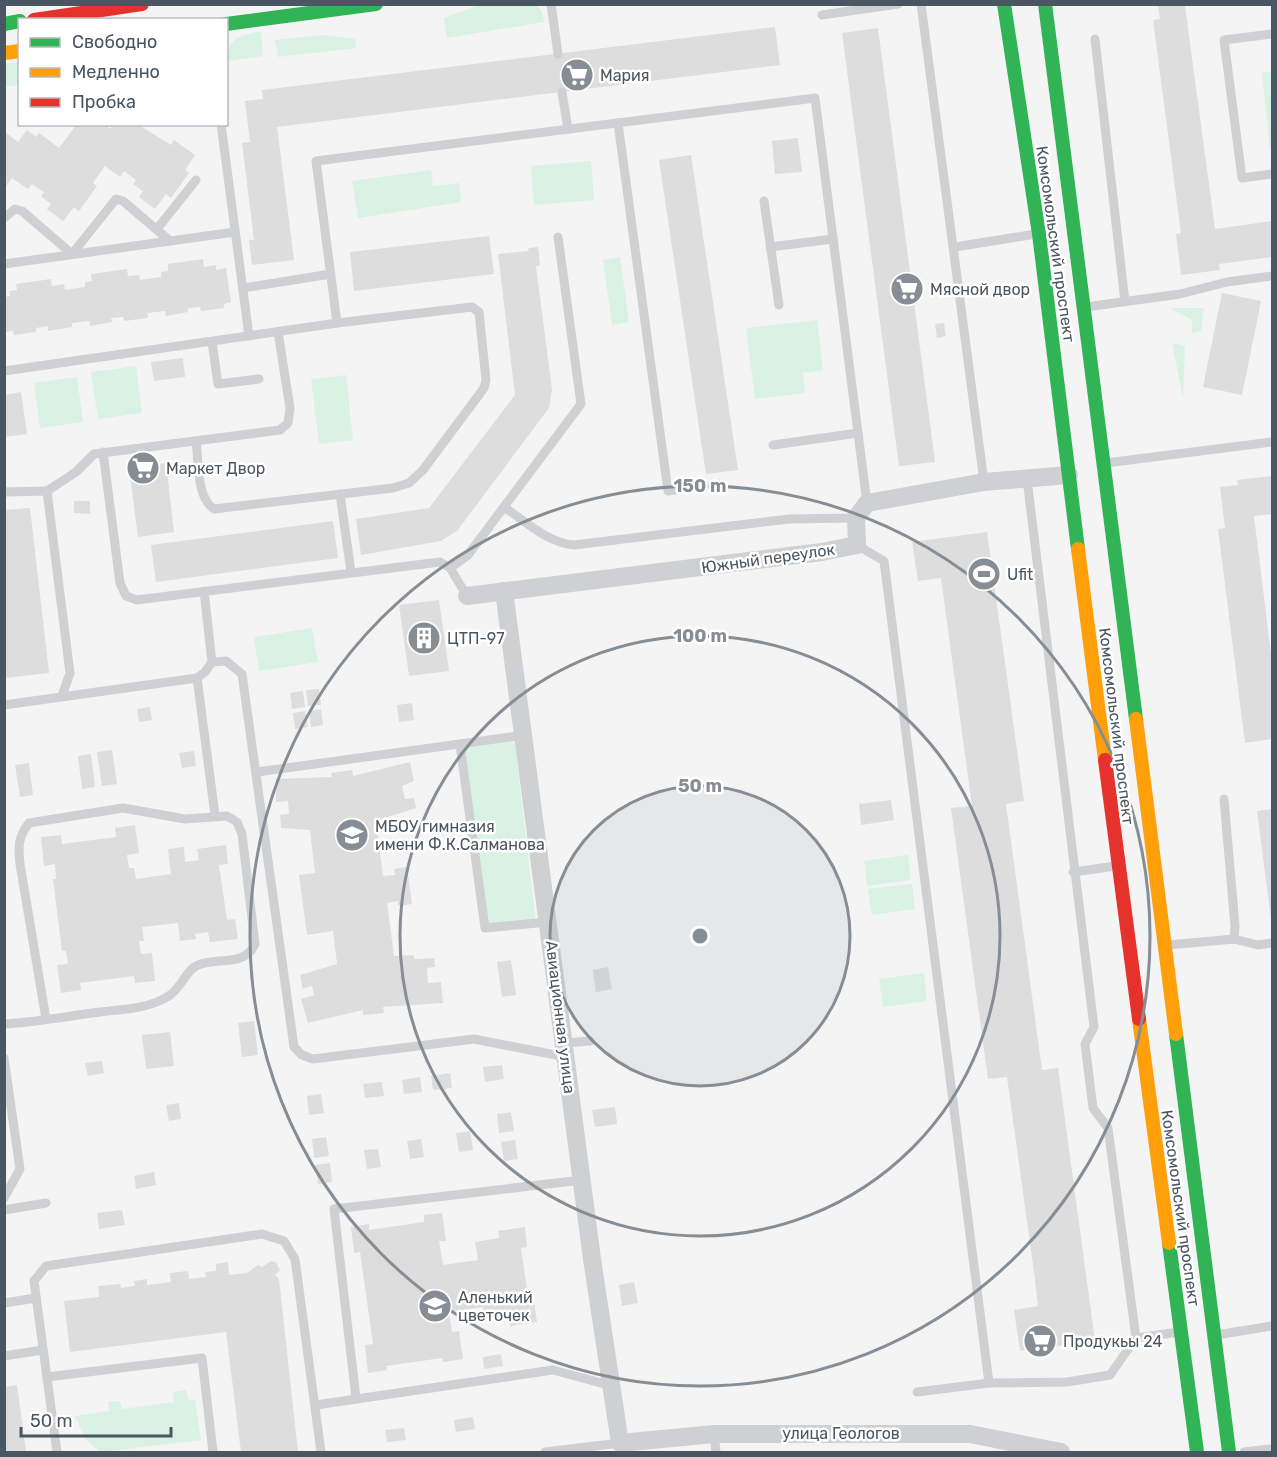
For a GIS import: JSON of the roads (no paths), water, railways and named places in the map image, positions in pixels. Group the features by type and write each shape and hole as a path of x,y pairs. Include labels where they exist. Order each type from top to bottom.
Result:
{"main road":[{"path":"48,18 142,4"},
{"path":"228,24 376,4"},
{"name":"Комсомольский проспект","path":"1004,4 1039,234 1119,866 1180,1200 1215,1335 1229,1452"},
{"name":"Комсомольский проспект","path":"1046,4 1164,945 1180,1200 1181,1332 1197,1452"},
{"path":"1087,621 1124,618"}],"street":[{"path":"862,510 984,482 1069,475"},
{"name":"Южный переулок","path":"467,596 822,552 857,545 862,510"},
{"name":"Авиационная улица","path":"504,591 582,1180 612,1386 628,1446"},
{"name":"улица Геологов","path":"628,1446 714,1434 970,1434 1051,1452"}],"lane":[{"path":"551,4 558,54"},
{"path":"822,15 898,4"},
{"path":"921,4 955,247 984,482"},
{"path":"1272,34 1224,40 1242,178 1272,174"},
{"path":"1095,39 1125,302"},
{"path":"562,92 568,129"},
{"path":"337,322 316,162 815,98 858,433 862,510 574,545 562,544 548,537 504,507"},
{"path":"618,123 668,491 720,484"},
{"path":"221,126 249,336"},
{"path":"157,229 196,180"},
{"path":"72,254 116,199 123,201 170,241"},
{"path":"764,201 779,304"},
{"path":"4,219 15,209 22,212 72,254"},
{"path":"4,264 235,232"},
{"path":"955,247 1039,234"},
{"path":"450,568 468,555 581,404 558,237"},
{"path":"770,246 833,238"},
{"path":"243,288 331,274"},
{"path":"1083,307 1180,294 1227,282 1272,276"},
{"path":"4,371 337,322 476,308 486,380 484,388 423,470 409,483 393,488 214,509 206,504 202,491 196,441"},
{"path":"4,492 47,491 76,472 94,454 280,430 288,423 290,408 278,332"},
{"path":"212,342 218,384 259,379"},
{"path":"773,445 858,433"},
{"path":"1104,464 1272,442"},
{"path":"103,452 120,583 126,596 136,600 440,562 450,568 467,596"},
{"path":"917,1392 989,1383 1067,1382 1110,1375 1136,1338 1108,1128 1093,1108 1085,1044 1094,1027 1073,872 1027,479"},
{"path":"47,491 70,673 62,696"},
{"path":"340,494 351,572"},
{"path":"857,545 884,561 989,1383"},
{"path":"204,591 212,662"},
{"path":"4,705 197,678 212,662 226,661 242,674 294,1047 302,1055 313,1059 474,1039 565,1050 590,1041"},
{"path":"197,678 215,815"},
{"path":"257,772 524,735"},
{"path":"460,745 484,928 548,922"},
{"path":"1224,799 1234,915 1233,939"},
{"path":"4,1024 46,1019 146,1006 166,998 181,987 189,971 197,965 239,959 251,952 255,944 242,834 237,822 227,816 215,815 185,819 123,808 29,823 22,832 18,844 46,1019"},
{"path":"1073,872 1119,866"},
{"path":"1164,945 1233,939 1258,945 1272,943"},
{"path":"4,1058 20,1169 4,1198"},
{"path":"357,1398 334,1209 582,1180"},
{"path":"4,1210 46,1203"},
{"path":"57,1452 34,1281 46,1266 262,1234 284,1241 295,1259 321,1452"},
{"path":"4,1303 36,1298"},
{"path":"1215,1335 1272,1326"},
{"path":"1136,1338 1181,1332"},
{"path":"4,1356 43,1350"},
{"path":"47,1377 202,1358 213,1452"},
{"path":"315,1405 553,1370 612,1386"},
{"path":"714,1434 716,1452"},
{"path":"545,1452 628,1446"},
{"path":"1244,1452 1269,1449 1270,1452"}],"place":[{"name":"Мария","path":"577,75"},
{"name":"Мясной двор","path":"907,289"},
{"name":"Маркет Двор","path":"143,468"},
{"name":"Ufit","path":"984,574"},
{"name":"ЦТП-97","path":"424,638"},
{"name":"МБОУ гимназия имени Ф.К.Салманова","path":"352,835"},
{"name":"Аленький цветочек","path":"435,1306"},
{"name":"Продукьы 24","path":"1040,1341"}]}
